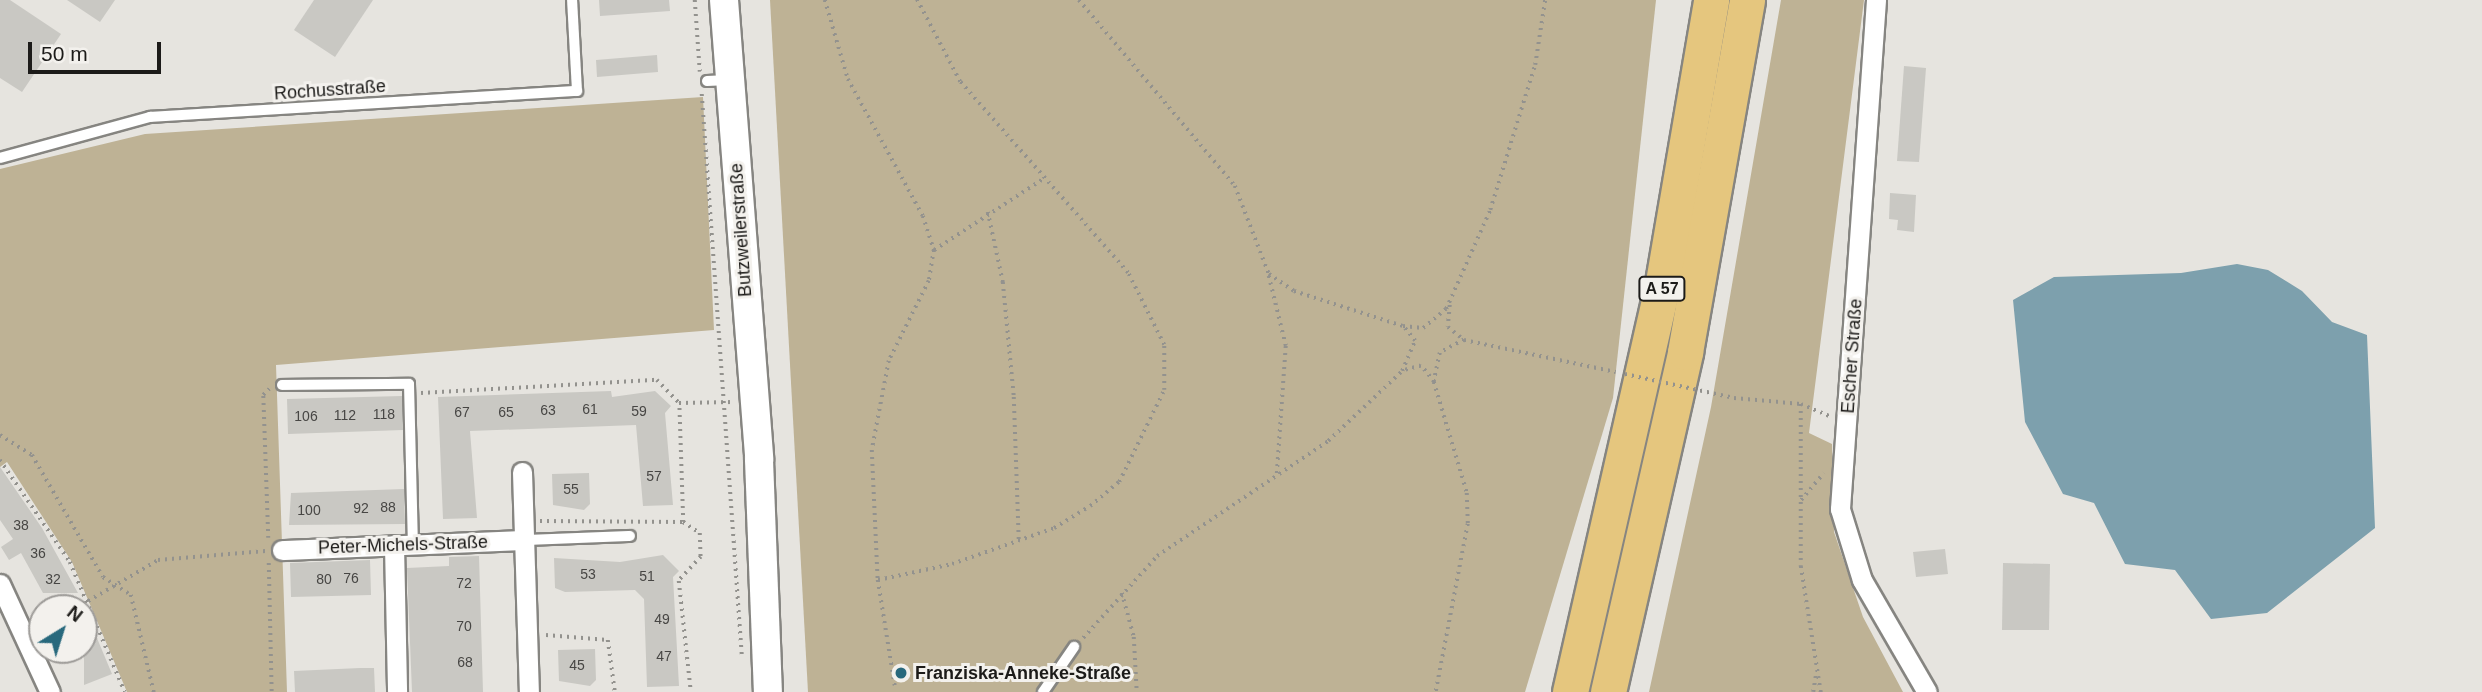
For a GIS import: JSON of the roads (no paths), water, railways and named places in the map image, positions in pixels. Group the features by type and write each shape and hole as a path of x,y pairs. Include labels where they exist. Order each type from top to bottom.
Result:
{"highway":[{"name":"A 57","path":"1570,692 1662,288 1711,0"},
{"name":"A 57","path":"1608,692 1685,352 1747,0"}],"main road":[{"name":"Butzweilerstraße","path":"724,0 718,80 784,692"},
{"name":"Butzweilerstraße","path":"759,460 768,692"}],"street":[{"name":"Escher Straße","path":"1876,0 1840,509 1862,580 1927,692"},
{"path":"522,472 529,692"},
{"name":"Peter-Michels-Straße","path":"275,550 403,544 524,531"},
{"path":"397,692 403,544"},
{"path":"0,584 50,692"}],"lane":[{"name":"Rochusstraße","path":"0,158 150,117 577,91 572,0"},
{"path":"282,385 409,384 403,544"},
{"path":"524,531 630,536"},
{"path":"1043,692 1074,647"}],"water":[{"path":"2237,264 2268,270 2302,291 2332,322 2367,335 2375,528 2267,613 2211,619 2175,570 2125,564 2094,503 2063,494 2025,422 2013,300 2054,277 2181,273"}],"place":[{"name":"Franziska-Anneke-Straße","path":"901,673"}]}
